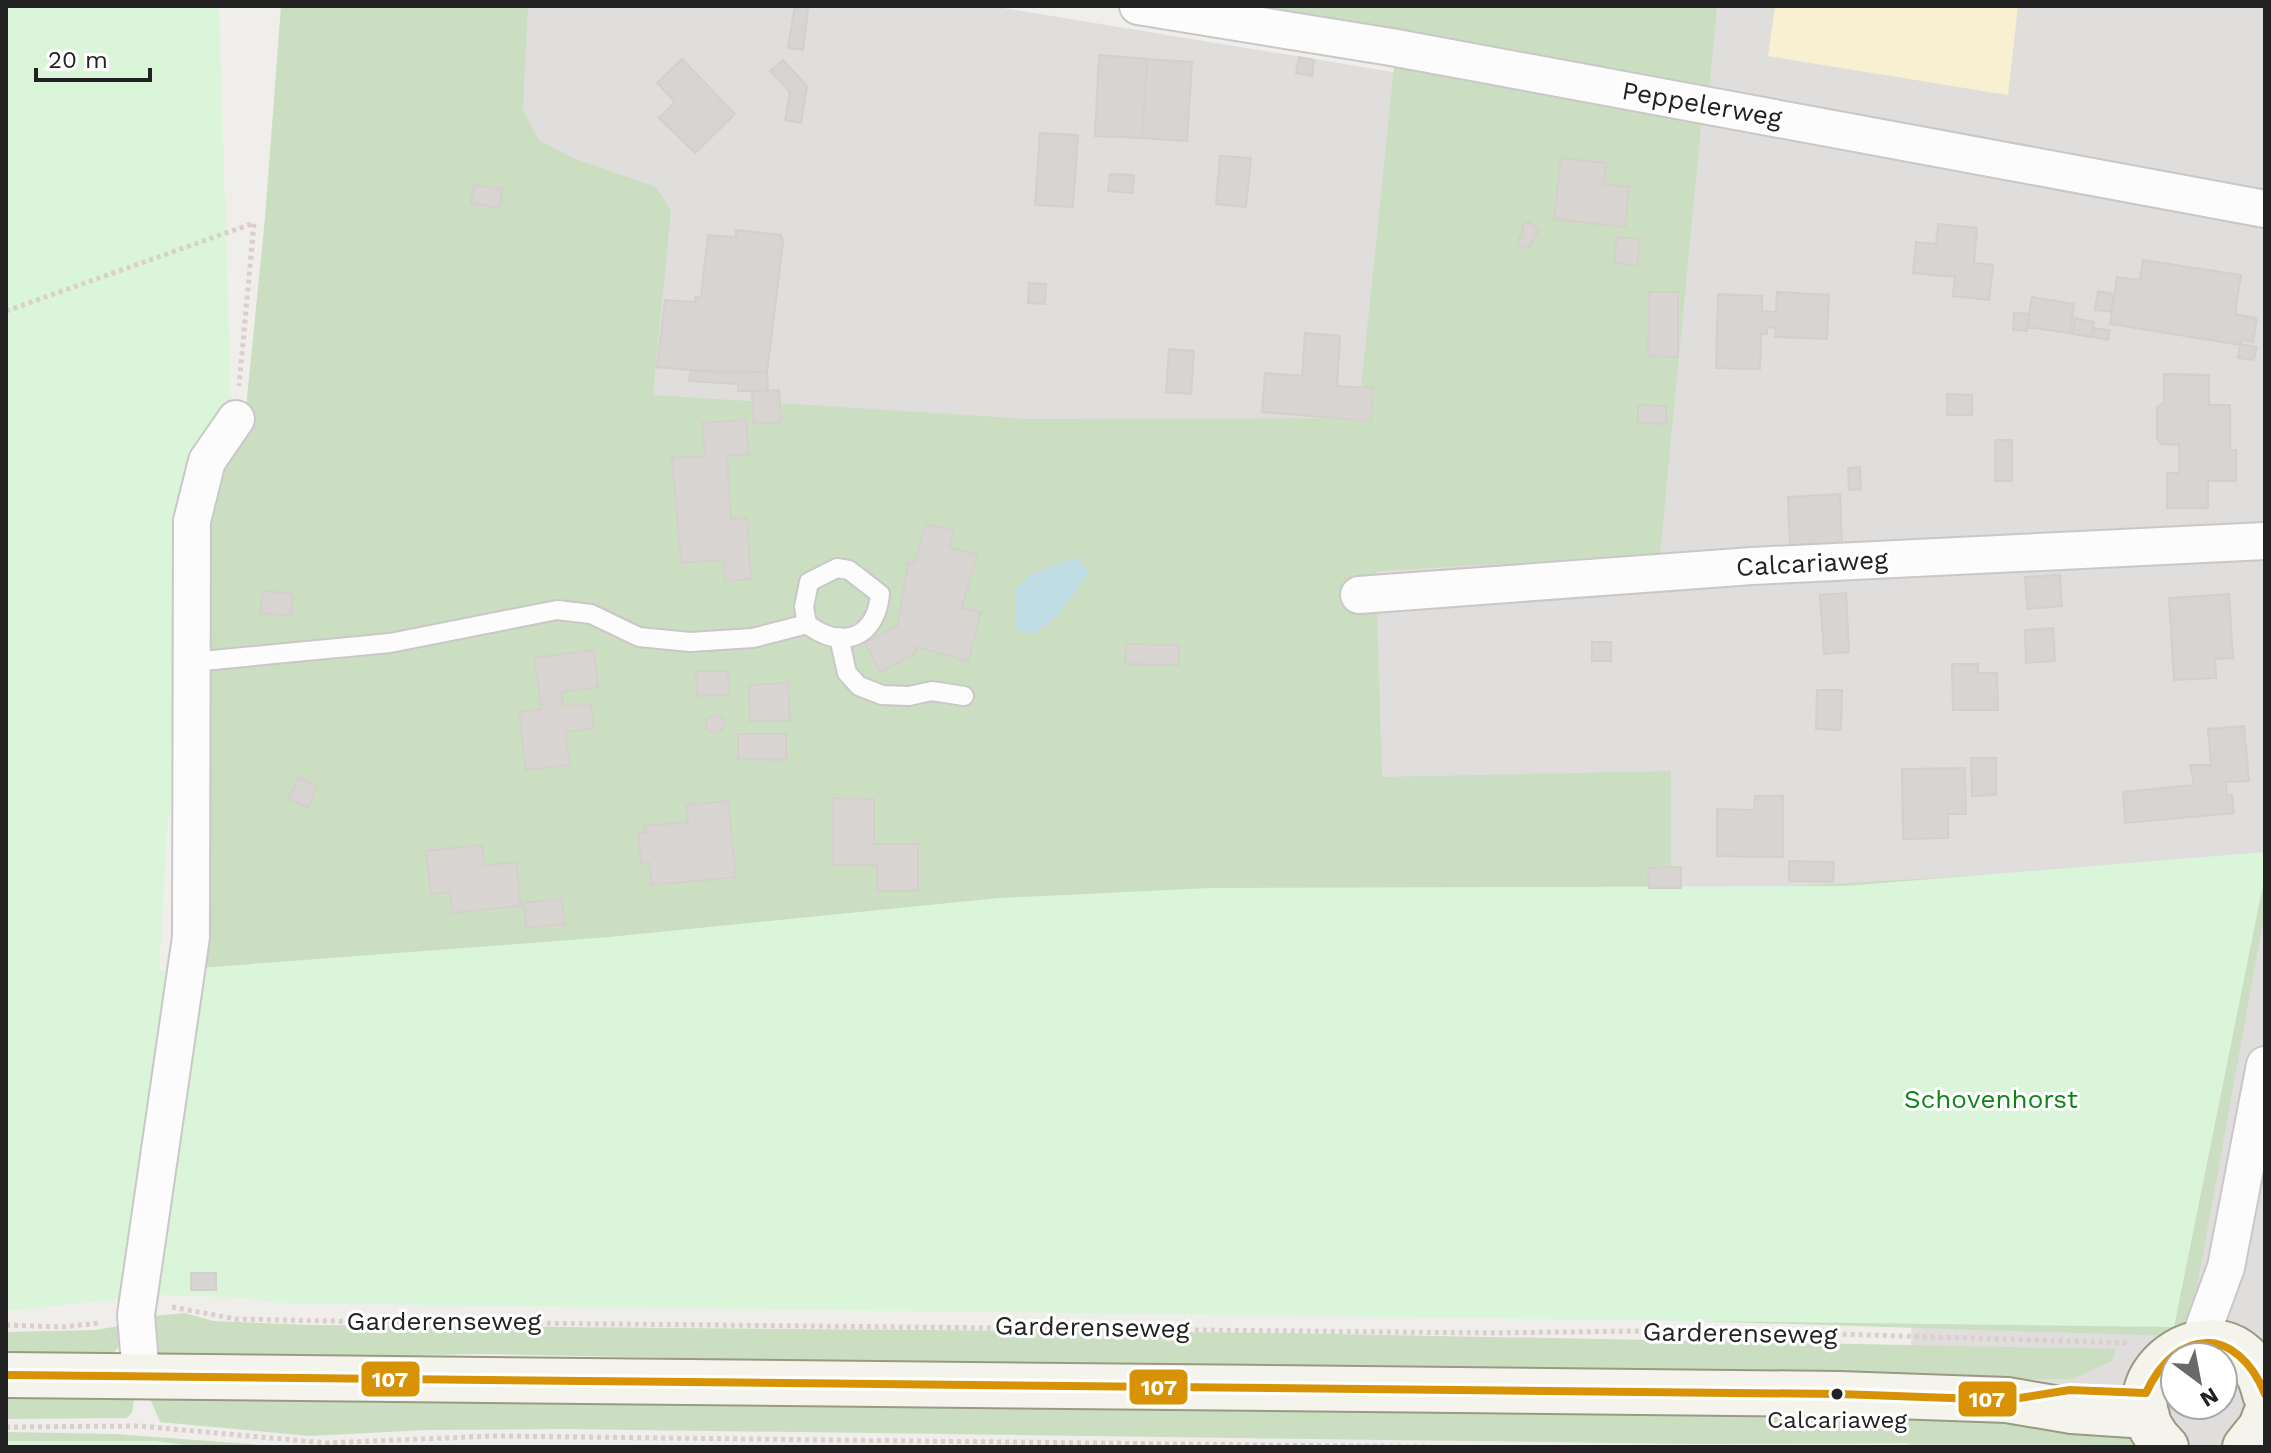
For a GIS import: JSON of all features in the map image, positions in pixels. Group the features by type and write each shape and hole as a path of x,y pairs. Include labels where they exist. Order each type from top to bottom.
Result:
{"main road":[{"path":"2239,1359 2251,1364 2260,1422"},
{"path":"6,1375 1839,1394 2007,1400 2072,1411 2153,1418 2159,1366"}],"street":[{"name":"Peppelerweg","path":"1138,6 1391,47 2265,209"},
{"path":"141,1376 136,1315 191,937 192,521 207,461 236,419"},
{"name":"Calcariaweg","path":"1359,595 1752,566 2265,541"},
{"path":"2206,1341 2226,1267 2265,1065"}],"lane":[{"path":"837,568 849,570 880,594 878,612 870,629 848,638 821,635 807,624 804,592 809,582 837,568"},
{"path":"192,662 390,643 557,610 591,614 639,637 690,642 753,638 807,624"},
{"path":"839,637 847,673 859,686 882,695 909,696 932,691 964,696"}],"path":[{"path":"6,311 254,223 236,419"},
{"name":"Garderenseweg","path":"6,1325 62,1327 173,1307 236,1319 325,1321 1491,1333 1709,1330 2159,1344"},
{"path":"6,1427 154,1427 326,1443 494,1436 1435,1447"}],"shaded area":[{"path":"295,6 991,6 1454,82 1453,6 2265,6 2265,1447 1908,1447 1912,1311 201,989"}],"green space":[{"name":"Schovenhorst","path":"6,6 219,6 231,403 217,476 167,832 159,971 609,937 999,898 1211,888 1846,886 2265,852 2265,875 2174,1327 276,1303 247,1298 160,1295 6,1311"},
{"path":"281,6 528,6 523,110 539,140 573,158 656,187 671,210 653,395 1028,419 1358,418 1394,67 1702,116 1660,555 1376,571 1382,777 1671,771 1671,893 2265,859 2265,911 2193,1309 2173,1336 1282,1308 188,1266 198,526 215,467 244,428 265,218","holes":["1077,558 1089,572 1044,628 1030,575"]},
{"path":"1223,6 1717,6 1709,90"},
{"path":"185,1313 213,1321 313,1325 1284,1333 2116,1349 2112,1361 2073,1379 1792,1381 481,1354 163,1360 149,1340 152,1316"},
{"path":"125,1325 127,1338 109,1358 6,1357 6,1332 96,1330"},
{"path":"6,1392 135,1393 132,1412 127,1418 6,1419"},
{"path":"148,1394 1887,1415 2109,1425 2144,1441 2128,1447 2109,1448 2072,1443 1693,1444 565,1429 426,1430 309,1436 160,1422"},
{"path":"6,1432 115,1434 288,1447 6,1447"},
{"path":"6,1441 155,1441 202,1447 6,1447"}],"sand":[{"path":"1775,6 2018,6 2008,95 1768,56"}],"water":[{"path":"1077,557 1089,572 1064,606 1050,622 1033,634 1016,630 1015,591 1030,575"}],"building":[{"path":"795,6 808,8 803,50 788,48"},
{"path":"1099,55 1147,59 1142,138 1095,136"},
{"path":"1299,57 1314,60 1312,76 1296,73"},
{"path":"682,59 735,114 695,153 659,118 675,102 657,83"},
{"path":"1147,59 1192,62 1187,141 1142,138"},
{"path":"783,60 807,86 801,123 785,120 790,92 770,71"},
{"path":"1040,133 1078,135 1073,207 1035,205"},
{"path":"1220,156 1251,158 1246,207 1216,204"},
{"path":"1561,158 1606,163 1604,184 1629,187 1625,227 1554,219"},
{"path":"1110,174 1134,175 1133,193 1108,191"},
{"path":"474,185 502,189 499,208 471,203"},
{"path":"1529,222 1539,231 1528,249 1517,245 1520,236 1523,237 1522,225"},
{"path":"1938,224 1977,228 1974,263 1993,265 1989,300 1953,296 1955,277 1913,273 1916,242 1936,244"},
{"path":"736,230 781,235 783,242 767,372 724,373 657,367 665,300 695,302 696,297 701,297 708,235 736,237"},
{"path":"1617,237 1640,239 1637,266 1614,263"},
{"path":"2143,260 2241,275 2235,314 2257,318 2253,342 2242,340 2241,345 2110,324 2117,277 2140,280"},
{"path":"1029,283 1046,284 1045,304 1028,303"},
{"path":"2098,291 2114,294 2111,312 2095,310"},
{"path":"1649,292 1678,292 1678,357 1648,356"},
{"path":"1777,292 1829,295 1827,339 1775,337 1776,328 1767,327 1767,334 1761,334 1760,369 1716,368 1718,294 1762,296 1762,311 1776,312"},
{"path":"2032,297 2074,304 2070,333 2027,327"},
{"path":"2014,313 2029,314 2027,331 2013,330"},
{"path":"2075,318 2094,322 2092,337 2072,334"},
{"path":"2093,328 2110,330 2108,340 2092,337"},
{"path":"1305,333 1340,336 1337,386 1373,388 1371,421 1262,412 1265,373 1302,376"},
{"path":"2240,344 2257,347 2254,360 2238,358"},
{"path":"1169,349 1194,351 1191,394 1166,392"},
{"path":"691,370 767,372 768,390 738,391 738,384 689,381"},
{"path":"2164,374 2209,375 2209,405 2230,405 2230,450 2236,450 2236,481 2208,481 2208,508 2167,508 2167,473 2179,473 2179,445 2161,444 2157,438 2157,407 2164,403"},
{"path":"779,390 781,422 754,424 752,391"},
{"path":"1947,394 1972,395 1972,415 1947,415"},
{"path":"1638,405 1666,406 1666,424 1638,423"},
{"path":"746,420 749,455 727,456 731,519 747,518 751,579 725,581 724,560 681,563 672,458 705,456 702,423"},
{"path":"1995,440 2012,440 2012,481 1995,481"},
{"path":"1860,467 1861,489 1849,490 1848,468"},
{"path":"1840,494 1842,544 1790,545 1788,497"},
{"path":"926,524 954,531 949,547 977,555 962,608 981,613 968,661 917,647 914,654 880,672 865,643 897,626 908,563 914,564"},
{"path":"2060,575 2062,606 2027,609 2025,577"},
{"path":"263,591 293,594 291,616 260,613"},
{"path":"1846,593 1849,652 1824,654 1820,595"},
{"path":"2229,594 2233,658 2215,659 2216,678 2174,680 2169,598"},
{"path":"2053,628 2055,661 2026,663 2025,630"},
{"path":"1592,642 1611,642 1611,661 1592,661"},
{"path":"1126,644 1179,645 1179,665 1125,664"},
{"path":"594,650 598,687 561,692 563,706 591,705 594,728 565,732 570,765 526,770 519,712 542,709 534,658"},
{"path":"1952,664 1978,664 1978,673 1997,673 1998,710 1953,710"},
{"path":"728,671 729,695 697,696 696,672"},
{"path":"788,683 790,720 750,721 749,685"},
{"path":"1817,690 1842,690 1841,730 1816,729"},
{"path":"715,715 724,724 715,733 706,724"},
{"path":"2244,726 2249,781 2226,782 2227,795 2232,795 2234,813 2125,823 2123,792 2194,785 2190,765 2211,765 2208,729"},
{"path":"738,734 786,734 786,760 738,759"},
{"path":"1971,758 1996,758 1996,795 1972,796"},
{"path":"1965,768 1966,814 1948,814 1948,838 1903,839 1902,769"},
{"path":"298,777 317,786 308,808 289,799"},
{"path":"1755,796 1783,796 1783,857 1717,856 1717,809 1754,810"},
{"path":"833,798 874,799 874,844 918,844 918,891 877,891 877,865 833,865"},
{"path":"728,801 736,877 652,885 649,862 641,863 638,833 645,833 644,826 688,822 686,805"},
{"path":"482,845 484,866 516,862 521,906 452,913 450,892 431,894 426,851"},
{"path":"1789,861 1834,862 1833,882 1789,881"},
{"path":"1681,867 1681,888 1649,888 1648,868"},
{"path":"562,899 565,924 526,928 524,903"},
{"path":"191,1273 216,1273 216,1290 191,1290"}],"transit line":[{"name":"107","path":"6,1375 1839,1394 2007,1400 2070,1390 2146,1393 2159,1371 2173,1356 2189,1346 2206,1343 2223,1346 2239,1355 2253,1371 2265,1394"}],"place":[{"name":"Calcariaweg","path":"1837,1394"}]}
